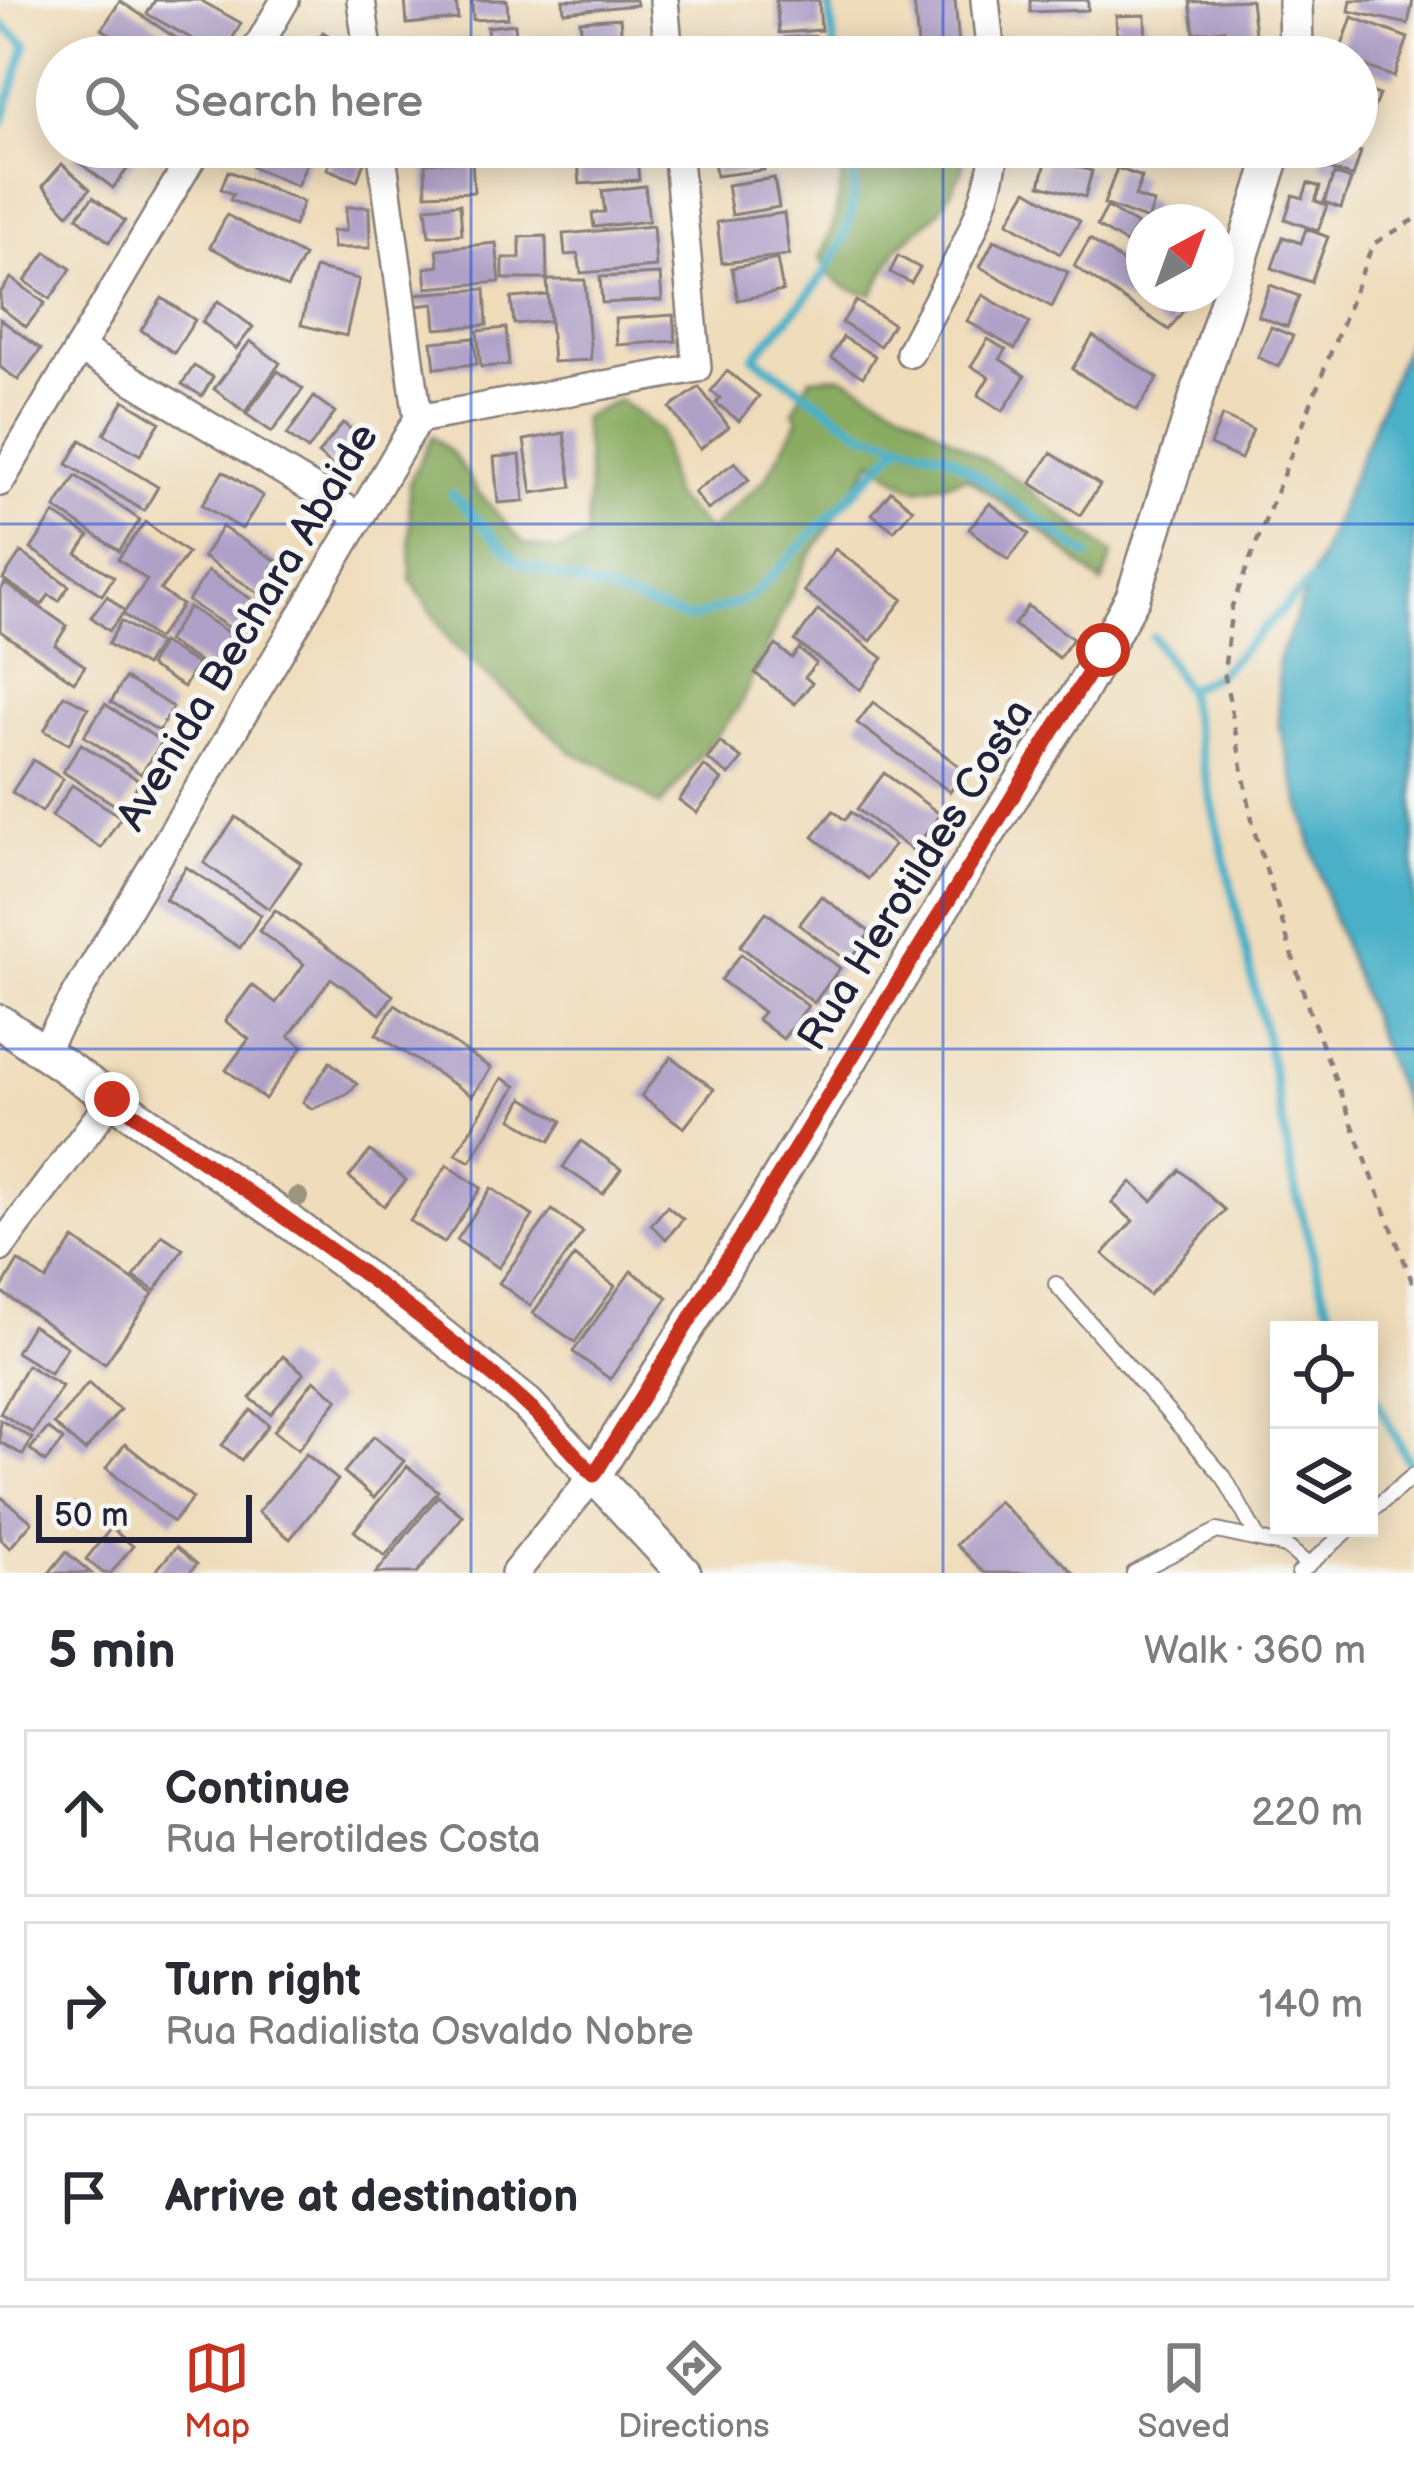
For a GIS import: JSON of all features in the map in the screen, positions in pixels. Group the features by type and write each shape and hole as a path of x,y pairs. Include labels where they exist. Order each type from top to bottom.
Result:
{"street":[{"path":"264,36 285,0"},
{"path":"361,0 366,36"},
{"path":"664,0 667,36"},
{"path":"985,0 989,36"},
{"path":"1295,0 1296,36"},
{"path":"0,482 186,168"},
{"name":"Avenida Bechara Abaide","path":"43,1051 418,419 384,168"},
{"path":"418,419 697,368 679,168"},
{"path":"910,353 974,221 993,168"},
{"name":"Rua Herotildes Costa","path":"594,1475 706,1300 981,844 1079,694 1133,598 1269,168"},
{"path":"80,348 359,517"},
{"path":"0,1022 282,1216 527,1404 684,1573"},
{"path":"0,1248 112,1099"},
{"path":"515,1573 594,1475"}],"lane":[{"path":"1056,1284 1224,1477 1259,1540"},
{"path":"1378,1505 1414,1475"},
{"path":"1134,1573 1217,1531 1286,1546 1304,1569 1341,1537"}],"path":[{"path":"1414,220 1373,244 1232,606 1224,672 1254,830 1310,1010 1414,1287"}],"green space":[{"path":"834,168 962,168 939,212 898,247 873,294 840,284 820,258 834,223 842,177"},
{"path":"842,376 1014,478 1113,554 1102,584 1048,536 967,477 916,488 873,460 806,562 738,709 660,806 602,765 573,753 451,643 411,580 409,483 432,436 454,455 478,492 524,544 558,551 587,538 589,479 582,418 619,400 660,430 672,495 709,531 766,478 799,419 793,411 810,378"}],"water":[{"path":"1414,325 1414,1131 1329,908 1279,726 1278,660"}],"building":[{"path":"155,0 200,0 241,23 234,36 187,36 147,14"},
{"path":"405,0 456,0 458,19 407,24"},
{"path":"472,0 507,0 508,18 473,20"},
{"path":"563,0 636,0 637,5 564,12"},
{"path":"776,0 819,0 821,30 779,33"},
{"path":"914,0 955,0 958,36 917,36"},
{"path":"1030,0 1088,0 1088,10 1030,12"},
{"path":"1251,0 1255,36 1225,36 1224,30 1194,33 1190,2"},
{"path":"1351,0 1413,0 1408,24 1349,11"},
{"path":"120,1 173,36 113,36 102,29"},
{"path":"1145,15 1146,36 1117,36 1116,16"},
{"path":"1352,17 1408,38 1394,77 1378,71 1378,36 1345,36"},
{"path":"620,18 622,36 582,36 580,21"},
{"path":"515,24 516,36 488,36 487,27"},
{"path":"59,168 66,168 90,189 68,214 43,186"},
{"path":"86,168 128,168 113,188"},
{"path":"254,168 305,168 297,186"},
{"path":"327,168 362,168 357,181"},
{"path":"425,168 472,168 474,192 426,194"},
{"path":"579,168 638,168 639,180 580,184"},
{"path":"715,168 764,170 716,176"},
{"path":"1044,168 1092,171 1085,197 1040,185"},
{"path":"1117,168 1142,177 1135,196 1154,203 1126,204 1126,212 1104,204"},
{"path":"1326,168 1356,168 1353,177"},
{"path":"228,171 303,202 294,226 230,200 233,194 221,189"},
{"path":"1334,174 1351,180 1341,208 1324,202"},
{"path":"774,178 779,207 732,215 727,185"},
{"path":"1308,183 1320,187 1315,201 1327,205 1318,231 1285,219 1293,195 1303,198"},
{"path":"645,186 649,221 594,227 592,213 605,212 602,191"},
{"path":"1027,190 1080,221 1060,254 1008,222"},
{"path":"93,197 125,221 109,242 77,217"},
{"path":"460,204 462,234 429,236 426,207"},
{"path":"346,207 369,207 370,248 333,248 332,231 346,231"},
{"path":"1107,207 1126,218 1126,243 1097,226"},
{"path":"784,213 789,255 722,263 717,222"},
{"path":"227,215 304,256 287,288 210,247"},
{"path":"653,226 656,267 581,273 578,254 565,255 563,234"},
{"path":"1306,229 1328,237 1311,282 1272,268 1283,237 1301,243"},
{"path":"546,236 547,279 503,279 503,258 520,258 520,237"},
{"path":"1090,239 1126,264 1126,301 1074,266"},
{"path":"994,240 1068,272 1052,307 980,267"},
{"path":"496,243 500,282 427,288 425,268 439,266 437,249"},
{"path":"46,252 71,269 50,299 25,281"},
{"path":"898,256 920,268 911,283 890,272"},
{"path":"777,259 783,291 738,300 732,268"},
{"path":"315,268 359,279 346,336 301,325"},
{"path":"660,274 662,300 602,303 600,277"},
{"path":"11,278 45,303 26,327 0,307 0,293"},
{"path":"547,280 585,280 591,360 553,362"},
{"path":"1270,285 1299,296 1287,327 1258,316"},
{"path":"485,289 487,325 436,329 434,304 415,306 414,294"},
{"path":"548,295 550,321 514,324 511,298"},
{"path":"983,295 1030,323 1015,349 967,321"},
{"path":"162,298 195,320 174,353 141,330"},
{"path":"218,301 253,327 236,349 202,322"},
{"path":"856,301 893,324 880,346 842,323"},
{"path":"1142,312 1182,312 1169,330"},
{"path":"673,315 676,341 617,345 615,319"},
{"path":"0,319 41,349 18,380 0,367"},
{"path":"1271,327 1293,336 1279,367 1258,357"},
{"path":"506,328 509,365 481,367 477,331"},
{"path":"1093,336 1158,378 1137,410 1072,369"},
{"path":"843,337 875,356 863,377 831,358"},
{"path":"474,338 477,364 435,368 432,342"},
{"path":"988,339 1006,350 1000,359 1025,376 1003,411 978,395 989,377 971,366"},
{"path":"250,341 280,363 245,412 214,389"},
{"path":"194,366 213,377 202,396 182,384"},
{"path":"278,371 303,389 272,432 246,414"},
{"path":"727,371 759,396 739,421 716,403 720,398 711,391"},
{"path":"699,387 729,427 700,449 670,408"},
{"path":"314,397 335,412 308,450 287,435"},
{"path":"124,400 160,422 140,455 104,434"},
{"path":"1222,416 1253,430 1241,459 1210,445"},
{"path":"343,423 367,442 342,473 318,454"},
{"path":"564,433 572,487 532,493 524,440"},
{"path":"81,440 158,487 144,511 67,464"},
{"path":"1051,453 1100,485 1080,515 1031,483"},
{"path":"520,455 524,501 498,503 494,457"},
{"path":"735,462 749,480 708,510 694,492"},
{"path":"223,471 263,496 242,529 202,505"},
{"path":"76,476 140,520 119,551 55,508"},
{"path":"891,491 913,509 894,531 872,514"},
{"path":"990,503 1029,534 1008,560 969,529"},
{"path":"54,514 89,536 77,554 114,577 102,595 31,549"},
{"path":"145,522 188,553 160,590 182,605 157,639 123,614 147,580 118,559"},
{"path":"222,527 283,565 263,596 203,557"},
{"path":"835,549 903,599 871,641 804,591"},
{"path":"21,552 69,586 59,601 49,595 42,605 3,579"},
{"path":"208,571 265,608 245,638 188,601"},
{"path":"5,583 67,626 55,645 85,666 74,682 0,631 0,591"},
{"path":"107,596 125,611 109,631 91,617"},
{"path":"1028,606 1073,639 1059,658 1014,625"},
{"path":"189,607 244,643 222,677 167,641"},
{"path":"818,610 883,658 860,690 795,641"},
{"path":"121,621 159,644 145,666 108,644"},
{"path":"162,643 197,664 184,687 149,666"},
{"path":"776,645 792,658 799,649 816,663 805,677 812,683 795,704 755,673"},
{"path":"125,678 173,707 159,731 111,702"},
{"path":"64,695 88,708 69,744 44,731"},
{"path":"873,702 966,771 950,792 857,723"},
{"path":"105,704 162,742 141,774 84,736"},
{"path":"720,742 742,759 729,775 707,759"},
{"path":"81,744 140,781 123,810 63,772"},
{"path":"33,760 63,779 42,812 12,792"},
{"path":"704,766 722,780 697,813 679,800"},
{"path":"884,773 940,814 913,851 857,809"},
{"path":"72,785 121,817 101,848 52,816"},
{"path":"833,811 845,820 851,812 894,845 868,879 813,837"},
{"path":"236,817 301,863 269,909 204,863"},
{"path":"186,867 261,915 240,948 165,899"},
{"path":"821,896 870,932 849,962 799,925"},
{"path":"275,910 393,995 380,1014 331,978 289,1036 303,1046 265,1099 226,1070 249,1039 225,1021 252,985 276,1003 304,964 259,931"},
{"path":"766,912 840,968 814,1003 740,946"},
{"path":"741,954 808,1006 783,1039 757,1019 763,1012 721,980"},
{"path":"395,1005 491,1068 472,1096 376,1034"},
{"path":"671,1057 714,1089 684,1128 641,1096"},
{"path":"330,1062 357,1084 347,1094 312,1109 303,1102"},
{"path":"502,1078 516,1086 470,1162 456,1154"},
{"path":"523,1098 562,1121 550,1141 512,1119"},
{"path":"581,1141 621,1169 603,1194 563,1167"},
{"path":"370,1151 406,1180 384,1206 349,1177"},
{"path":"447,1165 481,1188 444,1243 410,1221"},
{"path":"1180,1170 1225,1210 1149,1295 1103,1254 1133,1221 1112,1203 1131,1182 1152,1201"},
{"path":"491,1188 533,1216 499,1268 457,1240"},
{"path":"667,1206 683,1219 666,1239 651,1225"},
{"path":"552,1210 583,1232 530,1306 499,1283"},
{"path":"162,1235 183,1249 155,1291 134,1277"},
{"path":"74,1239 153,1294 105,1364 0,1291 18,1261 46,1280"},
{"path":"574,1256 615,1286 575,1342 533,1313"},
{"path":"631,1271 668,1297 610,1379 573,1352"},
{"path":"32,1325 67,1347 50,1373 16,1352"},
{"path":"283,1356 304,1373 271,1414 250,1398"},
{"path":"27,1365 62,1386 33,1433 0,1413"},
{"path":"314,1380 338,1399 298,1450 274,1431"},
{"path":"88,1383 120,1410 85,1451 54,1424"},
{"path":"251,1410 269,1425 241,1460 222,1445"},
{"path":"0,1420 32,1438 23,1455 0,1442"},
{"path":"48,1428 63,1440 45,1462 30,1449"},
{"path":"374,1436 404,1461 374,1498 344,1472"},
{"path":"125,1444 193,1498 173,1522 106,1468"},
{"path":"306,1454 338,1480 290,1539 258,1512"},
{"path":"407,1466 438,1491 385,1556 354,1531"},
{"path":"0,1496 32,1522 10,1548 0,1539"},
{"path":"438,1496 463,1516 417,1573 376,1573"},
{"path":"998,1501 1074,1573 985,1573 956,1545"},
{"path":"111,1528 133,1546 111,1573 103,1573 86,1559"},
{"path":"176,1547 197,1564 189,1573 154,1573"},
{"path":"66,1552 91,1573 49,1573"}],"waterway":[{"path":"829,0 833,36"},
{"path":"0,23 26,44 3,121"},
{"path":"852,168 851,211 831,263 754,357 862,432 949,455 1088,556"},
{"path":"452,494 519,563 689,619 749,599 902,443"},
{"path":"1186,690 1218,674 1312,580"},
{"path":"1153,637 1186,690 1268,1047 1296,1193 1325,1299 1336,1321"},
{"path":"1378,1403 1414,1472"}],"route":[{"path":"112,1099 282,1216 433,1329 527,1404 594,1475 1103,650"}]}
